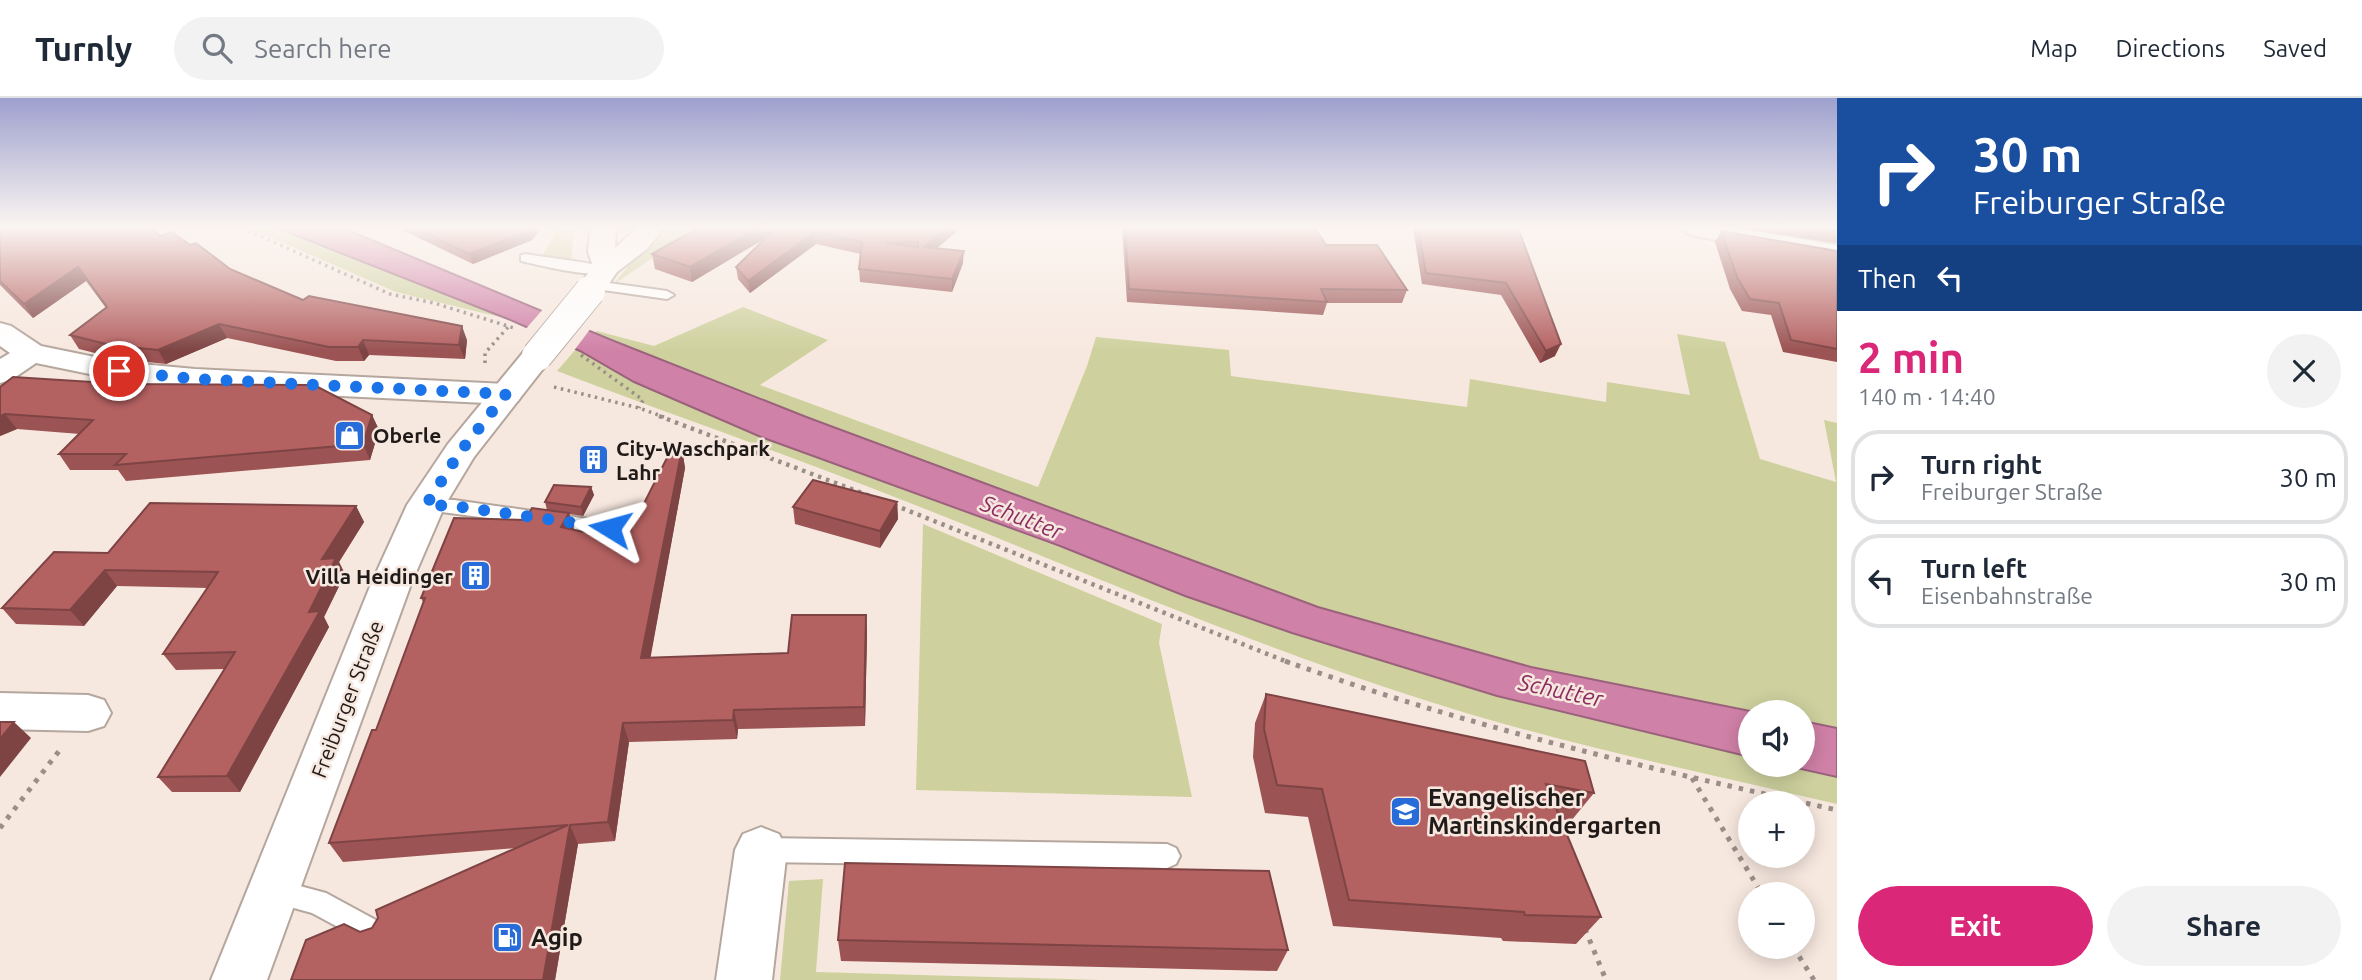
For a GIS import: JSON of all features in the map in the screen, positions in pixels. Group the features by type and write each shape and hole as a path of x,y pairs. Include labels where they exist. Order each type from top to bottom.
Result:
{"main road":[{"path":"599,278 600,269"},
{"name":"Freiburger Straße","path":"239,980 391,584 426,505 460,452 506,394 528,343 609,269"},
{"path":"0,332 32,353 119,371 195,379 506,394"},
{"path":"0,373 32,353"},
{"path":"0,711 88,713"},
{"path":"744,980 761,850"}],"lane":[{"path":"579,269 599,278 667,295"},
{"path":"426,505 454,506 610,528"},
{"path":"761,850 1167,856"},
{"path":"273,891 317,902 375,934"}],"path":[{"path":"333,269 390,295 434,303 509,326 528,343"},
{"path":"485,353 509,326"},
{"path":"578,354 643,400 639,408"},
{"path":"551,386 639,408 878,499"},
{"path":"891,504 1236,642 1406,703 1605,758 1837,810"},
{"path":"0,828 88,713"},
{"path":"1691,778 1755,882"},
{"path":"1581,921 1606,980"},
{"path":"1801,959 1814,980"}],"green space":[{"path":"344,269 381,269 508,319 396,292"},
{"path":"626,269 636,269 614,284"},
{"path":"743,307 828,340 760,385 1038,487 1096,337 1229,350 1231,376 1467,407 1470,379 1606,402 1607,382 1690,395 1677,334 1725,342 1760,459 1836,482 1824,420 1837,423 1837,728 1815,723 1815,700 1738,700 1738,709 1531,667 1318,607 809,418 594,333 597,331 654,346"},
{"path":"576,349 634,382 761,437 1292,633 1497,696 1738,754 1738,777 1815,777 1815,772 1837,777 1837,804 1815,799 1815,791 1781,791 1519,728 1346,674 1208,623 869,487 557,371"},
{"path":"923,524 1162,624 1159,643 1192,797 916,790"},
{"path":"823,879 816,972 1101,980 780,980 789,881"}],"water":[{"name":"Schutter","path":"381,269 442,269 809,418 1318,607 1531,667 1738,709 1738,754 1497,696 1292,633 1185,596 1060,546 761,437 634,382 580,351 508,319"},
{"path":"1815,723 1837,728 1837,777 1815,772"}],"pier":[{"path":"544,308 591,328 573,352 524,331"}],"building":[{"path":"0,269 75,269 24,304 0,281"},
{"path":"80,269 230,269 303,300 309,296 462,326 459,345 363,340 358,347 329,347 219,324 158,350 110,345 70,335 107,307"},
{"path":"738,269 764,269 748,281"},
{"path":"860,269 956,269 952,279"},
{"path":"1128,269 1393,269 1407,290 1321,289 1327,302 1129,289"},
{"path":"1425,269 1533,269 1561,344 1546,351 1506,283 1426,273"},
{"path":"1734,269 1837,269 1837,349 1791,340 1779,303 1750,299"},
{"path":"13,377 124,384 314,385 372,415 363,444 115,465 126,454 59,454 93,420 5,414 0,416 0,387"},
{"path":"673,446 682,449 641,658 788,653 792,615 866,615 864,707 734,710 733,720 623,723 608,822 570,825 543,980 291,980 306,940 344,924 360,932 372,928 378,918 376,910 568,825 329,843 372,730 376,730 425,598 421,598 454,518 525,520 532,508 569,513 561,527 625,541"},
{"path":"813,480 897,502 880,531 793,507"},
{"path":"554,485 591,487 581,507 545,502"},
{"path":"150,503 356,506 322,559 336,558 309,612 320,611 227,776 158,777 235,652 163,654 218,572 105,570 70,610 2,608 54,552 108,553"},
{"path":"1266,694 1585,761 1594,793 1546,784 1601,917 1525,915 1524,912 1349,900 1322,789 1277,785 1264,729"},
{"path":"0,722 14,722 0,739"},
{"path":"845,863 1269,871 1288,950 838,940"}],"place":[{"name":"Oberle","path":"350,435"},
{"name":"City-Waschpark Lahr","path":"593,460"},
{"name":"Villa Heidinger","path":"476,576"},
{"name":"Evangelischer Martinskindergarten","path":"1405,811"},
{"name":"Agip","path":"508,937"}],"route":[{"path":"119,371 195,379 506,394 460,452 426,505 454,506 610,528"}]}
